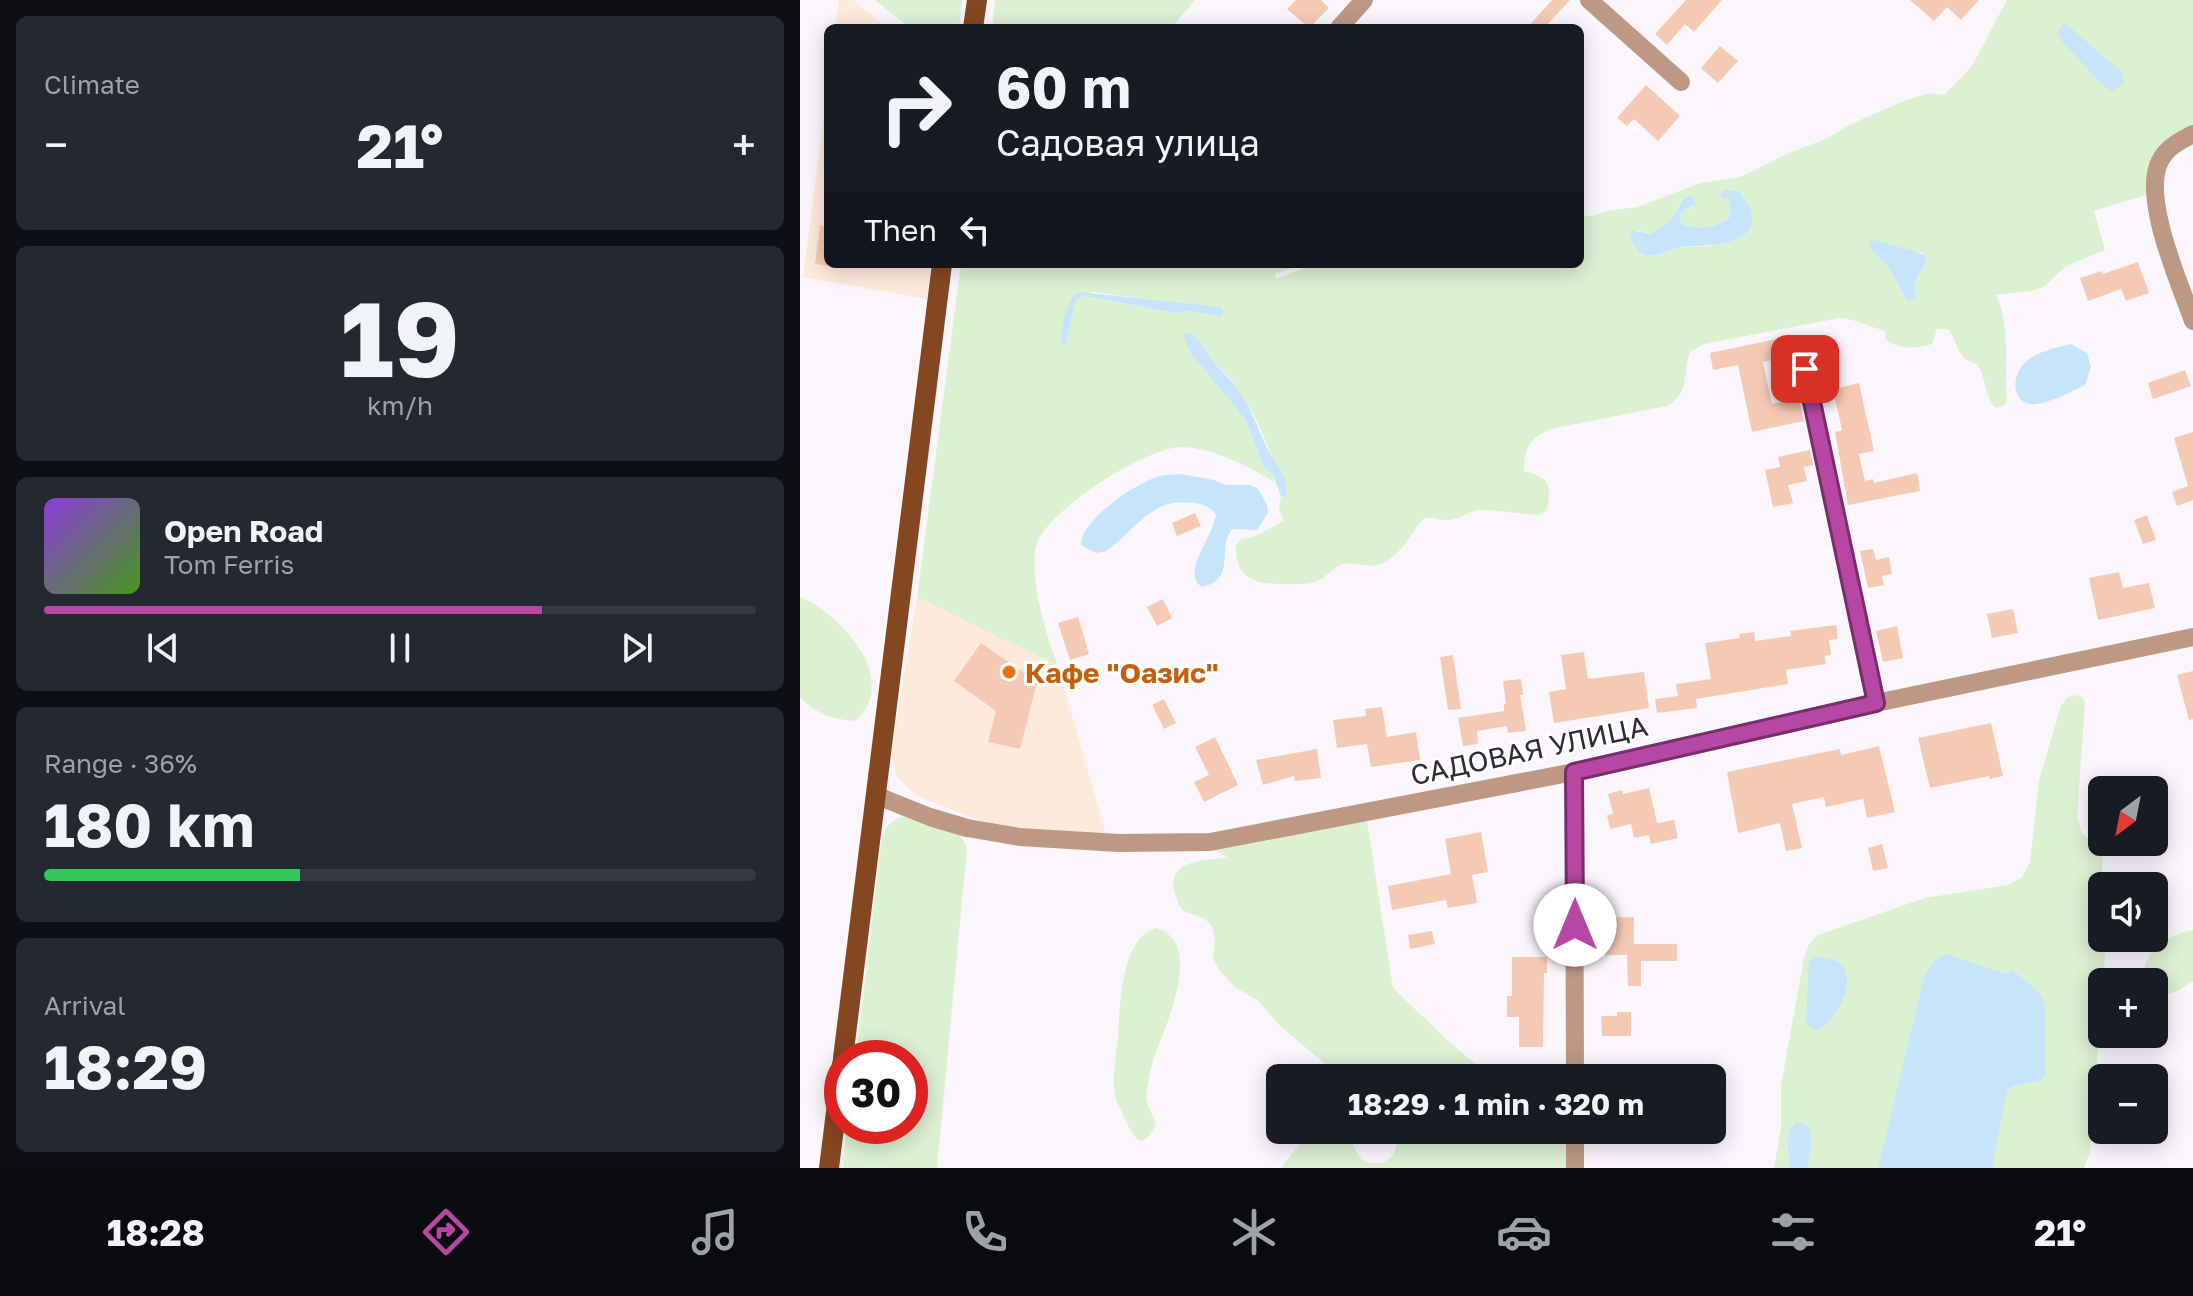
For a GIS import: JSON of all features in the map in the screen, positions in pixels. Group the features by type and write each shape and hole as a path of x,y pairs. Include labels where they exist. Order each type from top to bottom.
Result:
{"main road":[{"path":"974,24 977,0"},
{"path":"845,1040 941,268"},
{"path":"829,1168 832,1144"}],"street":[{"path":"1343,24 1364,0"},
{"path":"1589,0 1681,82"},
{"path":"2193,134 2170,148 2160,162 2156,189 2157,209 2167,248 2193,321"},
{"path":"1805,369 1876,703"},
{"name":"САДОВАЯ УЛИЦА","path":"875,795 955,824 1020,837 1119,843 1210,842 1574,772 1876,703 2193,637"},
{"path":"1574,772 1575,1064"},
{"path":"1575,1144 1575,1168"}],"shaded area":[{"path":"839,0 853,0 882,24 836,24"},
{"path":"824,115 824,268 931,268 927,299 803,277"},
{"path":"917,597 1058,666 1106,834 983,822 917,796 897,777 891,755"}],"green space":[{"path":"875,0 962,0 959,24 905,24"},
{"path":"995,0 1195,0 1174,24 992,24"},
{"path":"2007,0 2193,0 2193,126 2149,194 2094,211 2105,250 2066,266 2045,286 1996,295 2005,333 2007,401 2003,406 1995,407 1992,403 1980,369 1962,355 1948,329 1937,329 1932,344 1908,348 1885,339 1886,331 1840,318 1704,344 1690,352 1683,389 1667,406 1550,429 1532,441 1525,456 1524,471 1544,479 1549,488 1547,510 1539,515 1480,510 1449,520 1424,518 1401,549 1383,563 1372,566 1340,565 1322,579 1311,583 1273,584 1255,580 1243,572 1236,545 1241,539 1253,537 1284,521 1279,508 1281,496 1285,497 1276,467 1262,432 1236,385 1213,361 1200,341 1188,333 1189,351 1239,408 1262,464 1273,475 1274,482 1231,459 1184,447 1147,456 1077,499 1043,532 1034,559 1040,607 1058,666 917,597 960,268 1291,268 1275,274 1276,279 1305,268 1584,268 1584,215 1638,207 1700,183 1741,177 1906,100 1930,93 1944,95 1972,66","holes":["1724,189 1739,191 1748,207 1735,239 1708,246 1674,248 1649,256 1635,248 1637,230 1652,234 1674,216 1682,198 1689,196 1693,207 1681,213 1682,224 1700,227 1730,217 1730,203 1720,197","1895,248 1921,252 1926,256 1916,279 1915,298 1905,298 1889,267 1870,249","1092,292 1186,304 1222,317 1190,311 1177,313 1084,296 1076,300 1066,344 1070,302"]},
{"path":"800,597 833,618 848,633 869,668 872,687 868,705 855,721 825,715 800,697"},
{"path":"2074,695 2082,697 2085,703 2077,818 2082,834 2088,838 2088,856 2103,856 2102,872 2088,872 2088,952 2105,952 2105,956 2104,968 2088,968 2088,1048 2098,1048 2097,1064 2088,1064 2088,1144 2091,1144 2084,1168 1774,1168 1781,1128 1781,1086 1809,944 1818,935 1925,898 2008,885 2022,877 2030,862 2039,780 2061,706"},
{"path":"905,816 960,834 967,848 937,1168 842,1168 845,1144 928,1144 928,1040 858,1040 881,845 888,826"},
{"path":"1367,821 1393,988 1476,1064 1325,1064 1279,1025 1258,1000 1236,988 1221,972 1213,960 1215,938 1212,926 1205,919 1182,910 1173,883 1176,874 1191,863 1228,858 1213,849"},
{"path":"1156,928 1170,936 1178,949 1180,965 1178,984 1153,1062 1146,1095 1156,1124 1142,1140 1134,1136 1117,1103 1114,1073 1124,976 1135,945 1144,934"},
{"path":"2193,930 2193,981 2168,994 2168,968 2145,968 2153,952 2168,952 2168,939"},
{"path":"1301,1144 1352,1144 1362,1160 1375,1163 1386,1161 1397,1144 1567,1144 1568,1168 1281,1168"}],"water":[{"path":"2066,24 2122,72 2124,83 2113,91 2102,85 2061,40 2058,32"},
{"path":"1724,189 1739,191 1749,207 1751,224 1747,232 1715,245 1677,248 1650,256 1636,248 1630,236 1632,230 1652,234 1674,216 1683,198 1689,196 1694,198 1696,204 1681,213 1682,224 1701,227 1730,217 1730,203 1720,197"},
{"path":"1875,240 1926,256 1916,279 1915,298 1908,301 1905,298 1889,267 1870,249 1869,242"},
{"path":"1081,292 1220,307 1223,312 1222,317 1190,311 1177,313 1084,296 1076,300 1066,344 1062,346 1066,312 1074,294"},
{"path":"1188,333 1200,341 1243,396 1284,477 1286,497 1281,496 1273,475 1262,464 1246,420 1189,351 1183,334"},
{"path":"2071,344 2087,353 2091,367 2085,385 2043,403 2024,402 2016,391 2019,370 2039,354"},
{"path":"1180,474 1226,485 1250,485 1258,489 1267,505 1268,513 1257,530 1233,529 1228,535 1223,569 1213,583 1202,587 1196,581 1196,564 1216,514 1200,504 1178,502 1155,510 1106,551 1096,553 1081,545 1090,525 1112,503 1150,480"},
{"path":"1945,954 2007,974 2011,970 2039,993 2046,1017 2045,1076 2041,1081 2011,1086 2007,1090 1992,1168 1878,1168 1924,978 1933,962"},
{"path":"1814,957 1838,962 1847,976 1842,1002 1831,1019 1818,1030 1806,1023 1809,962"},
{"path":"1796,1122 1803,1123 1810,1132 1807,1168 1790,1168 1789,1137"}],"building":[{"path":"1296,0 1321,0 1329,8 1313,24 1304,24 1287,9"},
{"path":"1552,0 1570,0 1548,24 1531,24"},
{"path":"1686,0 1722,0 1694,32 1685,24 1667,45 1655,34"},
{"path":"1910,0 1979,0 1961,20 1947,7 1934,21"},
{"path":"1720,46 1738,61 1718,83 1701,68"},
{"path":"1646,85 1680,116 1658,141 1634,119 1627,126 1617,118"},
{"path":"820,226 824,226 824,265 815,264"},
{"path":"2138,262 2149,293 2126,301 2121,289 2088,301 2080,278"},
{"path":"1786,337 1790,356 1763,362 1772,404 1799,398 1804,421 1752,432 1738,365 1713,370 1710,353"},
{"path":"2185,370 2191,386 2153,399 2148,383"},
{"path":"1859,383 1874,451 1859,454 1865,481 1873,479 1874,483 1917,473 1920,491 1848,505 1835,432 1842,430 1833,389"},
{"path":"2193,432 2193,500 2177,506 2172,492 2188,486 2174,438"},
{"path":"1810,450 1813,465 1804,467 1807,481 1788,485 1793,503 1773,507 1765,470 1780,467 1778,457"},
{"path":"1195,513 1201,526 1177,536 1172,523"},
{"path":"2147,515 2156,540 2143,544 2134,520"},
{"path":"1873,549 1876,560 1889,557 1892,574 1882,576 1884,585 1868,588 1860,551"},
{"path":"2119,572 2123,588 2149,583 2155,608 2098,620 2089,578"},
{"path":"1163,599 1172,618 1157,626 1147,607"},
{"path":"2013,609 2018,633 1992,638 1987,614"},
{"path":"1078,617 1089,654 1070,660 1058,623"},
{"path":"1836,625 1838,639 1829,640 1831,655 1825,656 1826,664 1786,670 1788,684 1696,699 1697,708 1657,713 1655,699 1678,696 1676,684 1711,679 1705,643 1740,638 1739,634 1754,632 1755,641 1791,636 1790,631"},
{"path":"1897,626 1903,658 1883,662 1876,631"},
{"path":"981,643 1037,682 1020,749 988,742 996,711 954,681"},
{"path":"1584,652 1588,679 1644,672 1649,708 1554,723 1549,692 1566,689 1561,655"},
{"path":"1453,655 1461,709 1448,710 1440,657"},
{"path":"2193,671 2193,719 2189,720 2177,675"},
{"path":"1521,679 1523,695 1520,695 1526,731 1508,733 1507,726 1477,731 1478,744 1463,746 1458,718 1504,711 1503,681"},
{"path":"1164,699 1176,723 1164,729 1152,705"},
{"path":"1382,707 1387,737 1416,732 1420,760 1371,767 1367,744 1337,748 1333,720 1366,716 1365,709"},
{"path":"1991,723 2003,776 1930,788 1918,738"},
{"path":"1215,737 1238,785 1204,802 1194,782 1209,775 1195,747"},
{"path":"1879,746 1895,812 1867,818 1863,799 1826,807 1824,797 1792,804 1802,848 1786,851 1780,823 1738,833 1727,772 1840,749 1841,755"},
{"path":"1317,749 1321,778 1295,781 1294,776 1263,785 1256,760"},
{"path":"1649,788 1657,823 1674,820 1678,838 1651,844 1649,835 1634,838 1631,824 1610,829 1607,815 1613,814 1608,794"},
{"path":"1481,832 1488,872 1472,875 1477,903 1448,908 1446,900 1392,910 1388,886 1451,874 1445,839"},
{"path":"1882,844 1888,868 1873,871 1868,848"},
{"path":"1634,917 1634,944 1677,944 1677,961 1641,961 1641,986 1628,986 1627,955 1605,955 1605,918"},
{"path":"1432,931 1435,944 1410,949 1408,935"},
{"path":"1512,957 1547,957 1543,1047 1519,1047 1519,1017 1507,1017 1507,996 1512,996"},
{"path":"1617,1012 1631,1012 1631,1036 1602,1036 1601,1016 1617,1016"}],"place":[{"name":"Кафе \"Оазис\"","path":"1009,672"}],"route":[{"path":"1575,925 1574,772 1876,703 1805,369"}]}
